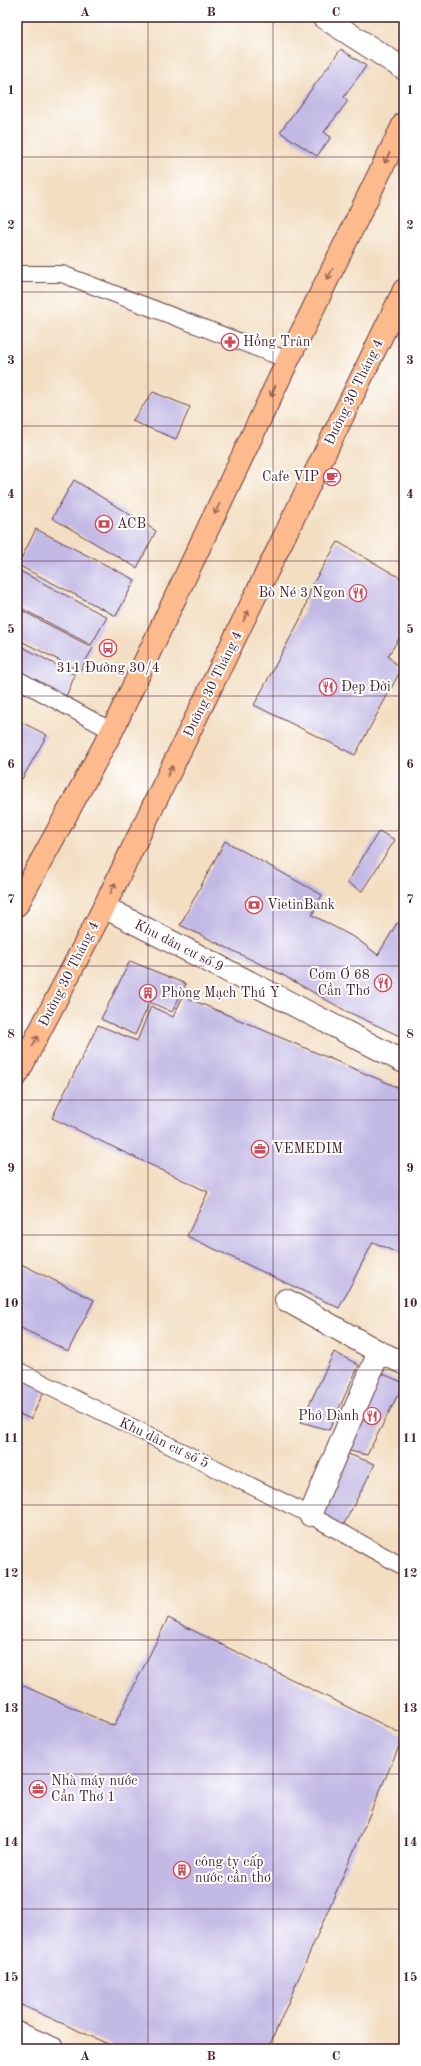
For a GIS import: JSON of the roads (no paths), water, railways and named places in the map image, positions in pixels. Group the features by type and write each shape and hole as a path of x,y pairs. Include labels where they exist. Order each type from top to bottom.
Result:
{"main road":[{"path":"17,905 112,731 288,360 404,123"},
{"name":"Đường 30 Tháng 4","path":"17,1075 104,907 404,290"}],"street":[{"path":"323,17 404,69"},
{"name":"Khu dân cư số 9","path":"104,907 404,1062"},
{"path":"286,1300 379,1352 404,1363"},
{"path":"310,1515 379,1352"},
{"path":"17,2033 54,2049"}],"lane":[{"path":"17,274 62,274 288,360"},
{"path":"17,679 112,731"},
{"name":"Khu dân cư số 5","path":"17,1370 310,1515 404,1566"}],"place":[{"name":"Hồng Trân","path":"230,342"},
{"name":"Cafe VIP","path":"332,477"},
{"name":"ACB","path":"104,524"},
{"name":"Bò Né 3 Ngon","path":"358,593"},
{"name":"311 Đường 30/4","path":"108,648"},
{"name":"Đẹp Đời","path":"328,687"},
{"name":"VietinBank","path":"254,905"},
{"name":"Cơm Ơ 68 Cần Thơ","path":"383,983"},
{"name":"Phòng Mạch Thú Y","path":"148,993"},
{"name":"VEMEDIM","path":"260,1149"},
{"name":"Phở Dành","path":"372,1416"},
{"name":"Nhà máy nước Cần Thơ 1","path":"38,1789"},
{"name":"công ty cấp nước cần thơ","path":"182,1870"}]}
